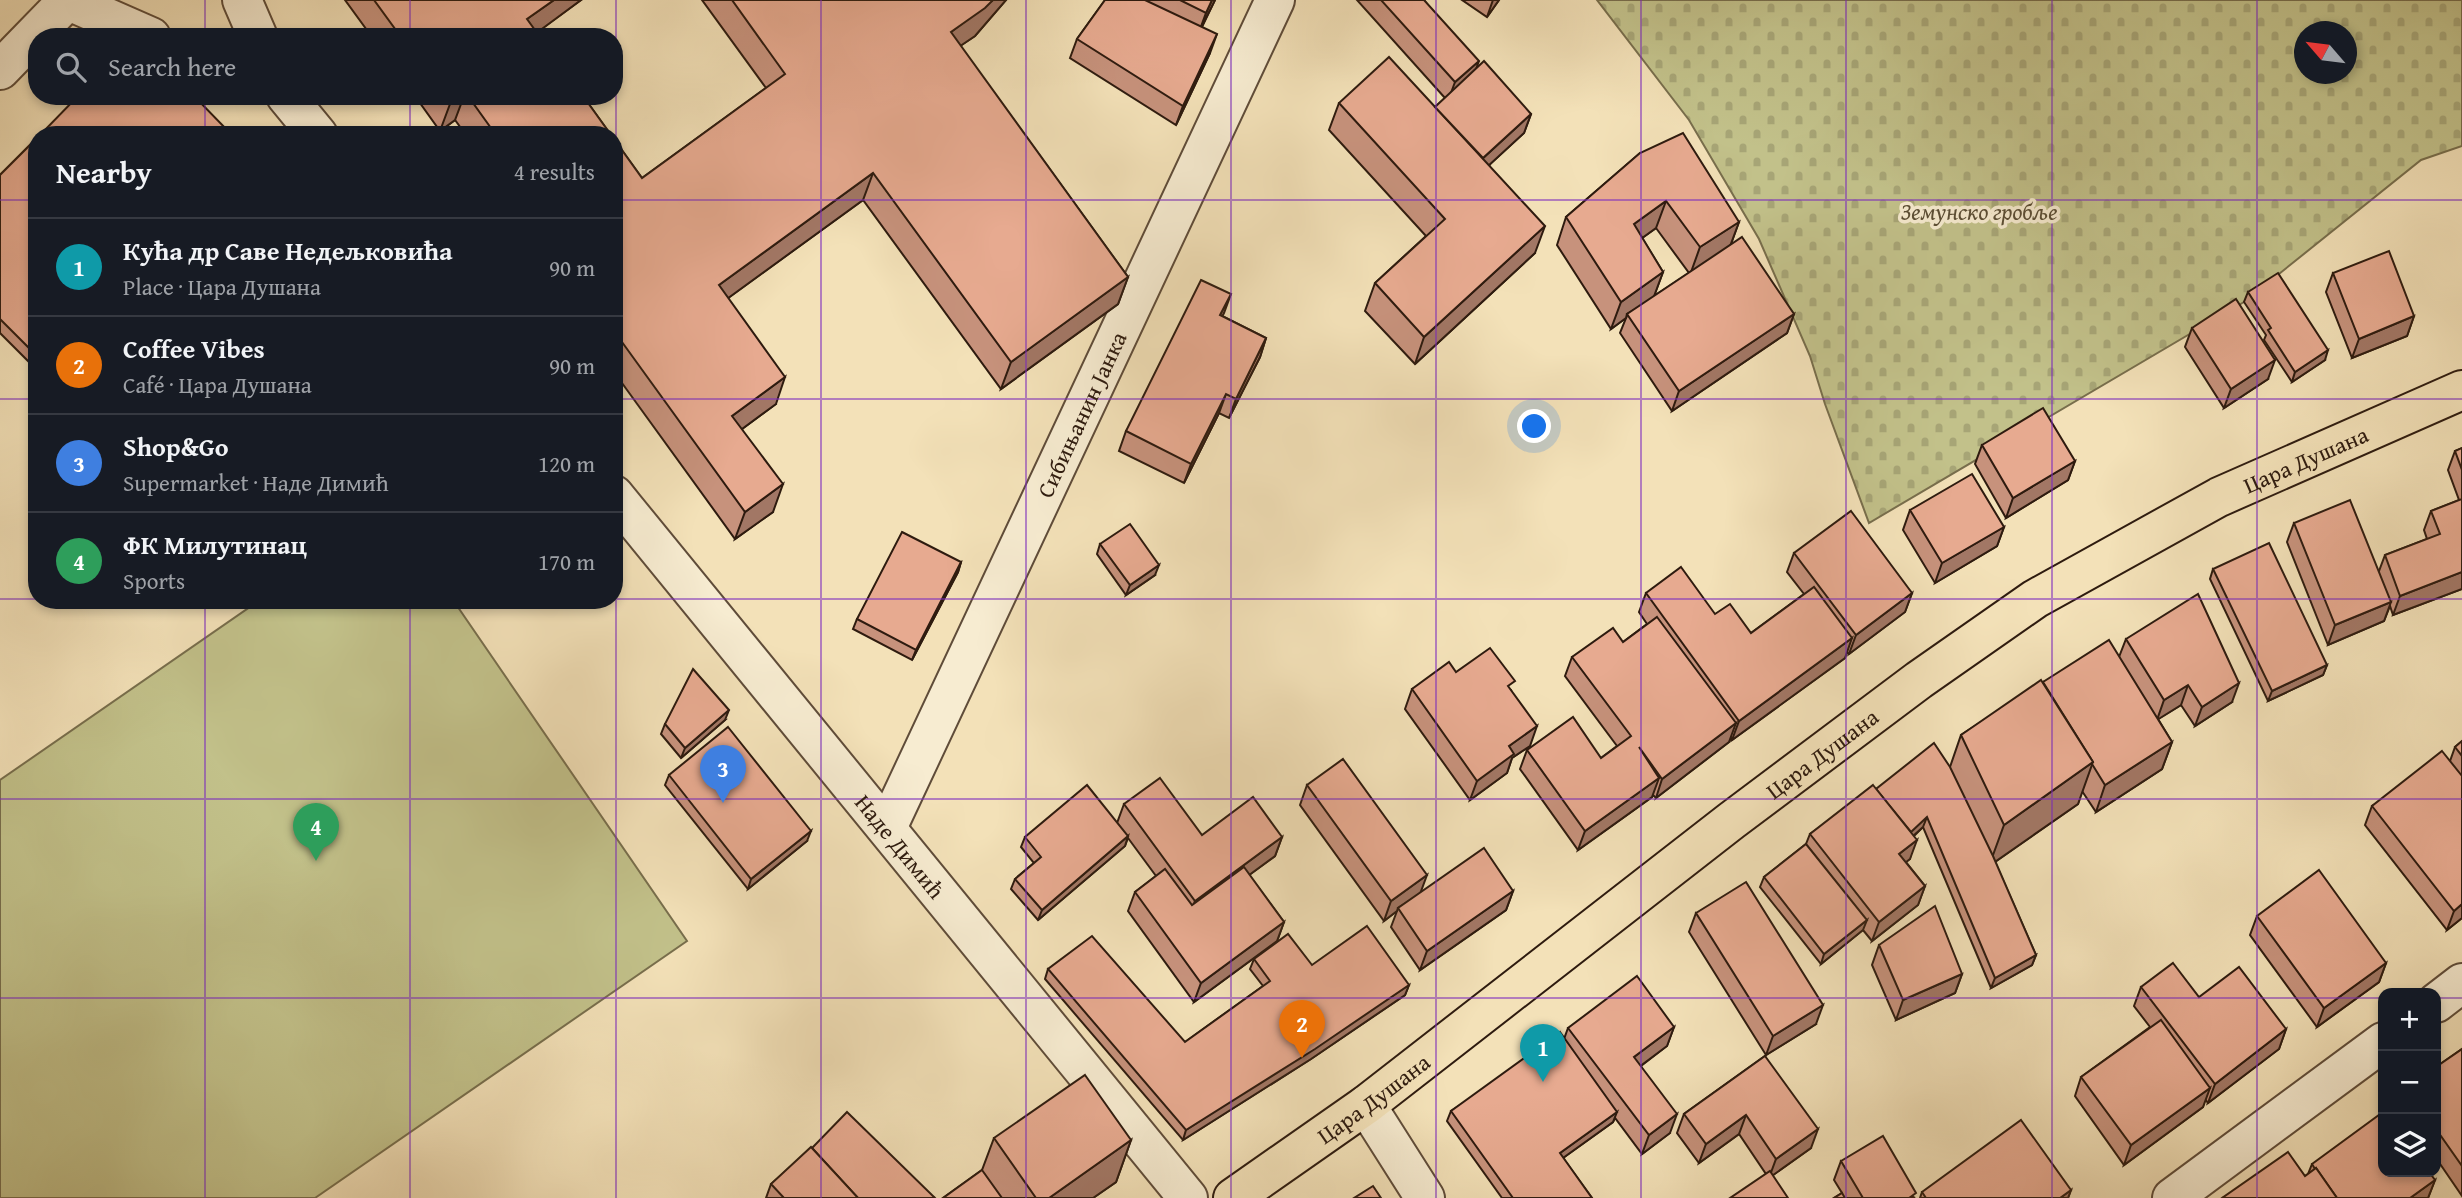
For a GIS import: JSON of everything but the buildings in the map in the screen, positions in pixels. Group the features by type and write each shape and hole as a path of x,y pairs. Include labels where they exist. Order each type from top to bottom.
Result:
{"main road":[{"name":"Цара Душана","path":"1233,1198 1366,1105 1742,813 1959,650 2035,599 2219,497 2462,390"}],"street":[{"path":"41,28 68,0 131,28"},
{"path":"242,0 254,28"},
{"name":"Сибињанин Јанка","path":"887,828 1275,0"},
{"path":"0,70 28,41"},
{"path":"293,105 311,126"},
{"name":"Наде Димић","path":"623,506 1188,1198"},
{"path":"2172,1198 2378,1045"},
{"path":"1366,1105 1425,1198"}],"green space":[{"name":"Земунско гробље","path":"1597,0 2462,0 2462,146 2421,160 2244,302 1869,523 1810,356 1759,239 1689,120"},
{"path":"247,609 459,609 687,941 315,1198 0,1198 0,780"}],"place":[{"name":"Shop&Go","path":"723,803"},
{"name":"ФК Милутинац","path":"316,861"},
{"name":"Coffee Vibes","path":"1302,1058"},
{"name":"Кућа др Саве Недељковића","path":"1543,1082"}]}
